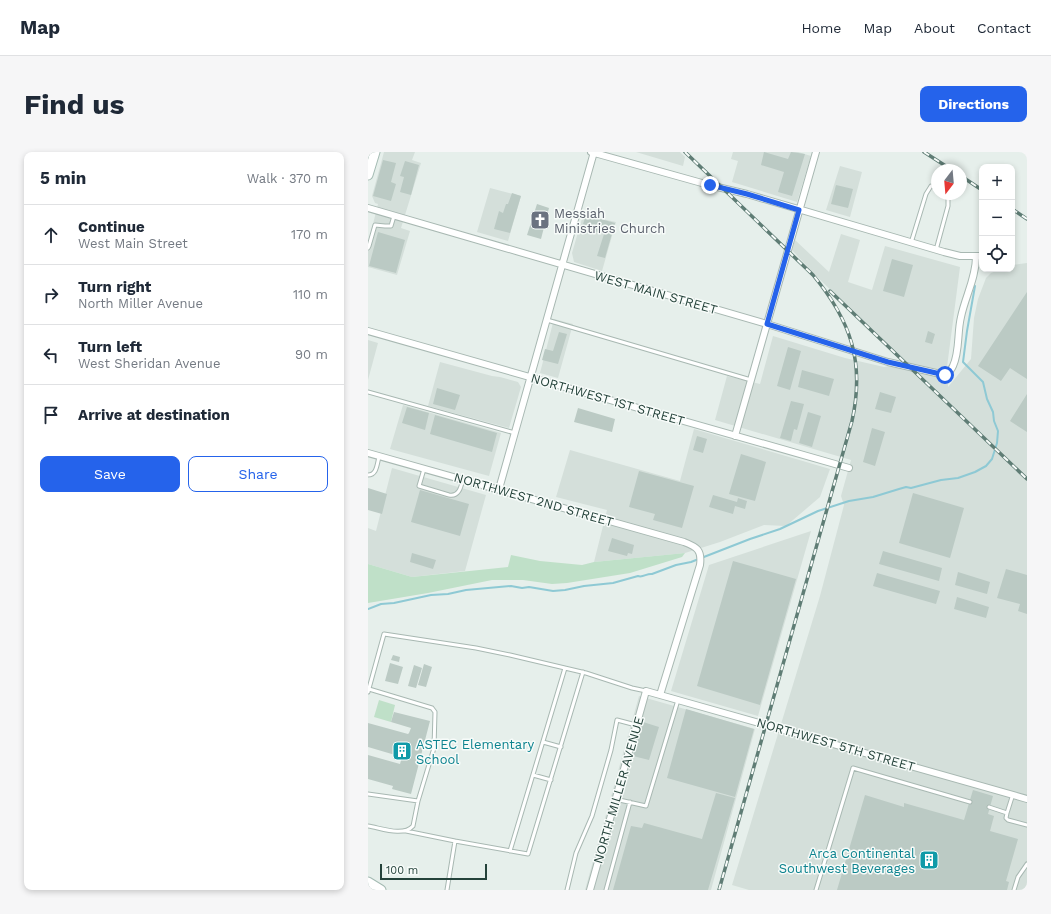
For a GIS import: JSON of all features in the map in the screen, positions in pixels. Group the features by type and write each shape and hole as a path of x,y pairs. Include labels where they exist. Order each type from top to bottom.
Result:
{"main road":[{"path":"368,175 375,152"},
{"path":"368,882 381,890"}],"street":[{"path":"499,489 593,152 747,194 936,250 960,256 979,256"},
{"path":"735,436 816,152"},
{"name":"WEST MAIN STREET","path":"368,208 767,324 888,362 945,375 950,372 953,367 960,318 979,256"},
{"name":"NORTHWEST 1ST STREET","path":"368,331 849,468"},
{"name":"NORTHWEST 2ND STREET","path":"368,453 684,542 695,547 699,552 700,565 660,695"},
{"name":"NORTHWEST 5TH STREET","path":"646,691 1027,799"},
{"name":"NORTH MILLER AVENUE","path":"590,890 646,691"}],"lane":[{"path":"912,243 926,194 931,186"},
{"path":"936,250 949,200"},
{"path":"368,248 375,225 391,226 394,216"},
{"path":"547,320 751,380"},
{"path":"368,392 515,433"},
{"path":"368,475 372,475 374,473 380,456"},
{"path":"424,468 419,486 449,495 456,494 460,490 463,479"},
{"path":"405,831 413,826 418,802 434,748 434,709 368,690 384,634 483,650 583,672 646,691"},
{"path":"510,851 565,668"},
{"path":"368,826 405,831 528,854 583,672"},
{"path":"615,799 646,806 678,700"},
{"path":"567,890 576,853 592,816 611,750 617,720 636,725"},
{"path":"543,742 561,747"},
{"path":"816,890 853,768 970,802"},
{"path":"534,775 551,780"},
{"path":"368,794 418,802"},
{"path":"1013,794 1006,818 1008,820 1027,825"},
{"path":"606,890 630,802"},
{"path":"989,808 1007,812"},
{"path":"447,890 456,841"},
{"path":"1014,890 1018,877 1027,864"}],"shaded area":[{"path":"384,152 415,152 412,160 421,163 401,228 410,231 397,275 368,267 368,244 378,204 375,203 372,196"},
{"path":"636,152 680,152 685,157 683,166"},
{"path":"733,152 798,152 811,156 797,202 732,182 738,161 731,159"},
{"path":"840,166 862,172 850,217 826,210"},
{"path":"490,188 521,196 508,241 477,232"},
{"path":"583,215 616,222 602,271 574,262 572,253"},
{"path":"841,234 860,240 848,282 872,290 885,246 960,267 947,367 948,387 971,359 974,318 978,299 986,278 994,272 1015,272 1015,265 1027,263 1027,890 749,890 732,885 820,596 844,505 841,496 851,460 715,420 727,376 760,384 773,336 845,358 884,367 907,363 814,274 792,250 795,240 829,272"},
{"path":"554,319 573,324 558,378 540,373"},
{"path":"368,340 378,343 368,380"},
{"path":"440,362 518,382 521,387 509,428 428,406"},
{"path":"403,405 501,433 489,476 390,449"},
{"path":"694,429 830,469 820,497 786,526 764,525 720,542 685,553 594,562 607,510 556,497 570,450 680,481"},
{"path":"392,468 486,495 465,571 412,577 368,564 368,528 376,531"},
{"path":"811,531 758,716 671,691 709,565"},
{"path":"639,696 755,729 711,890 585,890"}],"green space":[{"path":"685,553 682,557 630,573 567,583 552,584 523,580 492,580 368,603 368,564 412,577 508,567 511,555 540,561 582,565 594,562"},
{"path":"379,700 395,705 391,722 374,717"}],"building":[{"path":"764,152 788,159 791,152 805,154 792,196 778,192 784,172 761,165"},
{"path":"383,160 396,163 391,182 396,184 391,201 373,196"},
{"path":"405,161 419,165 411,195 400,192 404,177 400,176"},
{"path":"836,185 853,189 848,208 831,204"},
{"path":"512,193 521,196 510,233 494,229 499,211 503,213"},
{"path":"537,204 549,208 541,239 527,235"},
{"path":"586,215 615,223 605,258 597,256 604,234 582,227"},
{"path":"378,232 405,240 396,273 369,266"},
{"path":"892,259 913,265 904,297 883,291"},
{"path":"1027,292 1027,379 1010,368 1001,381 978,366"},
{"path":"928,331 935,334 932,344 925,342"},
{"path":"559,332 567,334 558,364 542,360 545,349 553,351"},
{"path":"788,347 801,351 790,390 777,386"},
{"path":"802,370 834,379 829,396 798,387"},
{"path":"437,388 460,395 455,410 433,404"},
{"path":"880,392 896,397 891,413 875,409"},
{"path":"1027,394 1027,432 1010,421"},
{"path":"791,401 804,404 797,430 794,429 791,441 780,438"},
{"path":"407,407 429,413 425,430 402,423"},
{"path":"578,408 615,419 612,432 574,422"},
{"path":"808,412 821,416 812,447 799,443"},
{"path":"435,415 497,433 492,452 430,434"},
{"path":"872,428 885,432 875,466 863,462"},
{"path":"697,436 707,439 703,453 693,450"},
{"path":"741,454 766,462 755,501 729,494"},
{"path":"639,471 694,486 682,528 653,520 655,514 629,507"},
{"path":"368,488 387,494 382,514 368,510"},
{"path":"420,490 469,504 460,536 411,522"},
{"path":"913,493 964,508 950,558 899,543"},
{"path":"713,495 737,502 738,498 747,501 745,509 735,506 733,514 709,507"},
{"path":"612,538 634,545 632,554 628,553 627,556 608,551"},
{"path":"883,551 942,568 939,581 879,564"},
{"path":"412,553 436,560 433,569 410,562"},
{"path":"733,561 796,579 760,705 697,686"},
{"path":"1006,569 1027,575 1027,614 1018,611 1020,604 997,598"},
{"path":"958,572 990,582 987,594 955,585"},
{"path":"877,573 940,591 936,604 873,586"},
{"path":"957,597 989,607 986,618 954,609"},
{"path":"393,655 400,657 399,662 391,660"},
{"path":"390,663 403,667 398,684 385,681"},
{"path":"424,664 432,667 426,687 418,685"},
{"path":"414,665 422,668 416,688 408,686"},
{"path":"686,709 754,729 735,797 667,778"},
{"name":"ASTEC Elementary School","path":"394,712 430,721 411,794 392,789 393,786 368,779 368,755 400,764 402,757 368,747 368,723 408,734 409,733 411,728 391,722"},
{"path":"643,722 659,727 649,760 633,756"},
{"name":"Arca Continental Southwest Beverages","path":"973,790 993,796 988,814 994,816 990,831 1018,839 1006,881 1009,882 1007,890 837,890 865,795 904,807 904,803 964,820"},
{"path":"716,793 735,798 708,890 613,890 631,826 642,828 644,823 702,839"}],"waterway":[{"path":"368,609 381,604 466,590 511,586 553,591 613,583 652,574 676,565 691,562 780,529 818,511 849,501 873,497 906,487 911,488 941,480 958,478 975,472 986,466 992,459 997,443 998,431 983,382 963,362 975,286"}],"railway":[{"path":"685,152 813,275 826,292 837,309 852,343 857,380 856,400 852,421 719,890"},
{"path":"924,152 943,164"},
{"path":"967,180 979,188"},
{"path":"1015,211 1027,219"},
{"path":"830,291 1027,479"}],"place":[{"name":"Messiah Ministries Church","path":"540,220"},
{"name":"ASTEC Elementary School","path":"402,751"},
{"name":"Arca Continental Southwest Beverages","path":"929,860"}],"route":[{"path":"710,185 747,194 799,210 767,324 888,362 945,375"}]}
